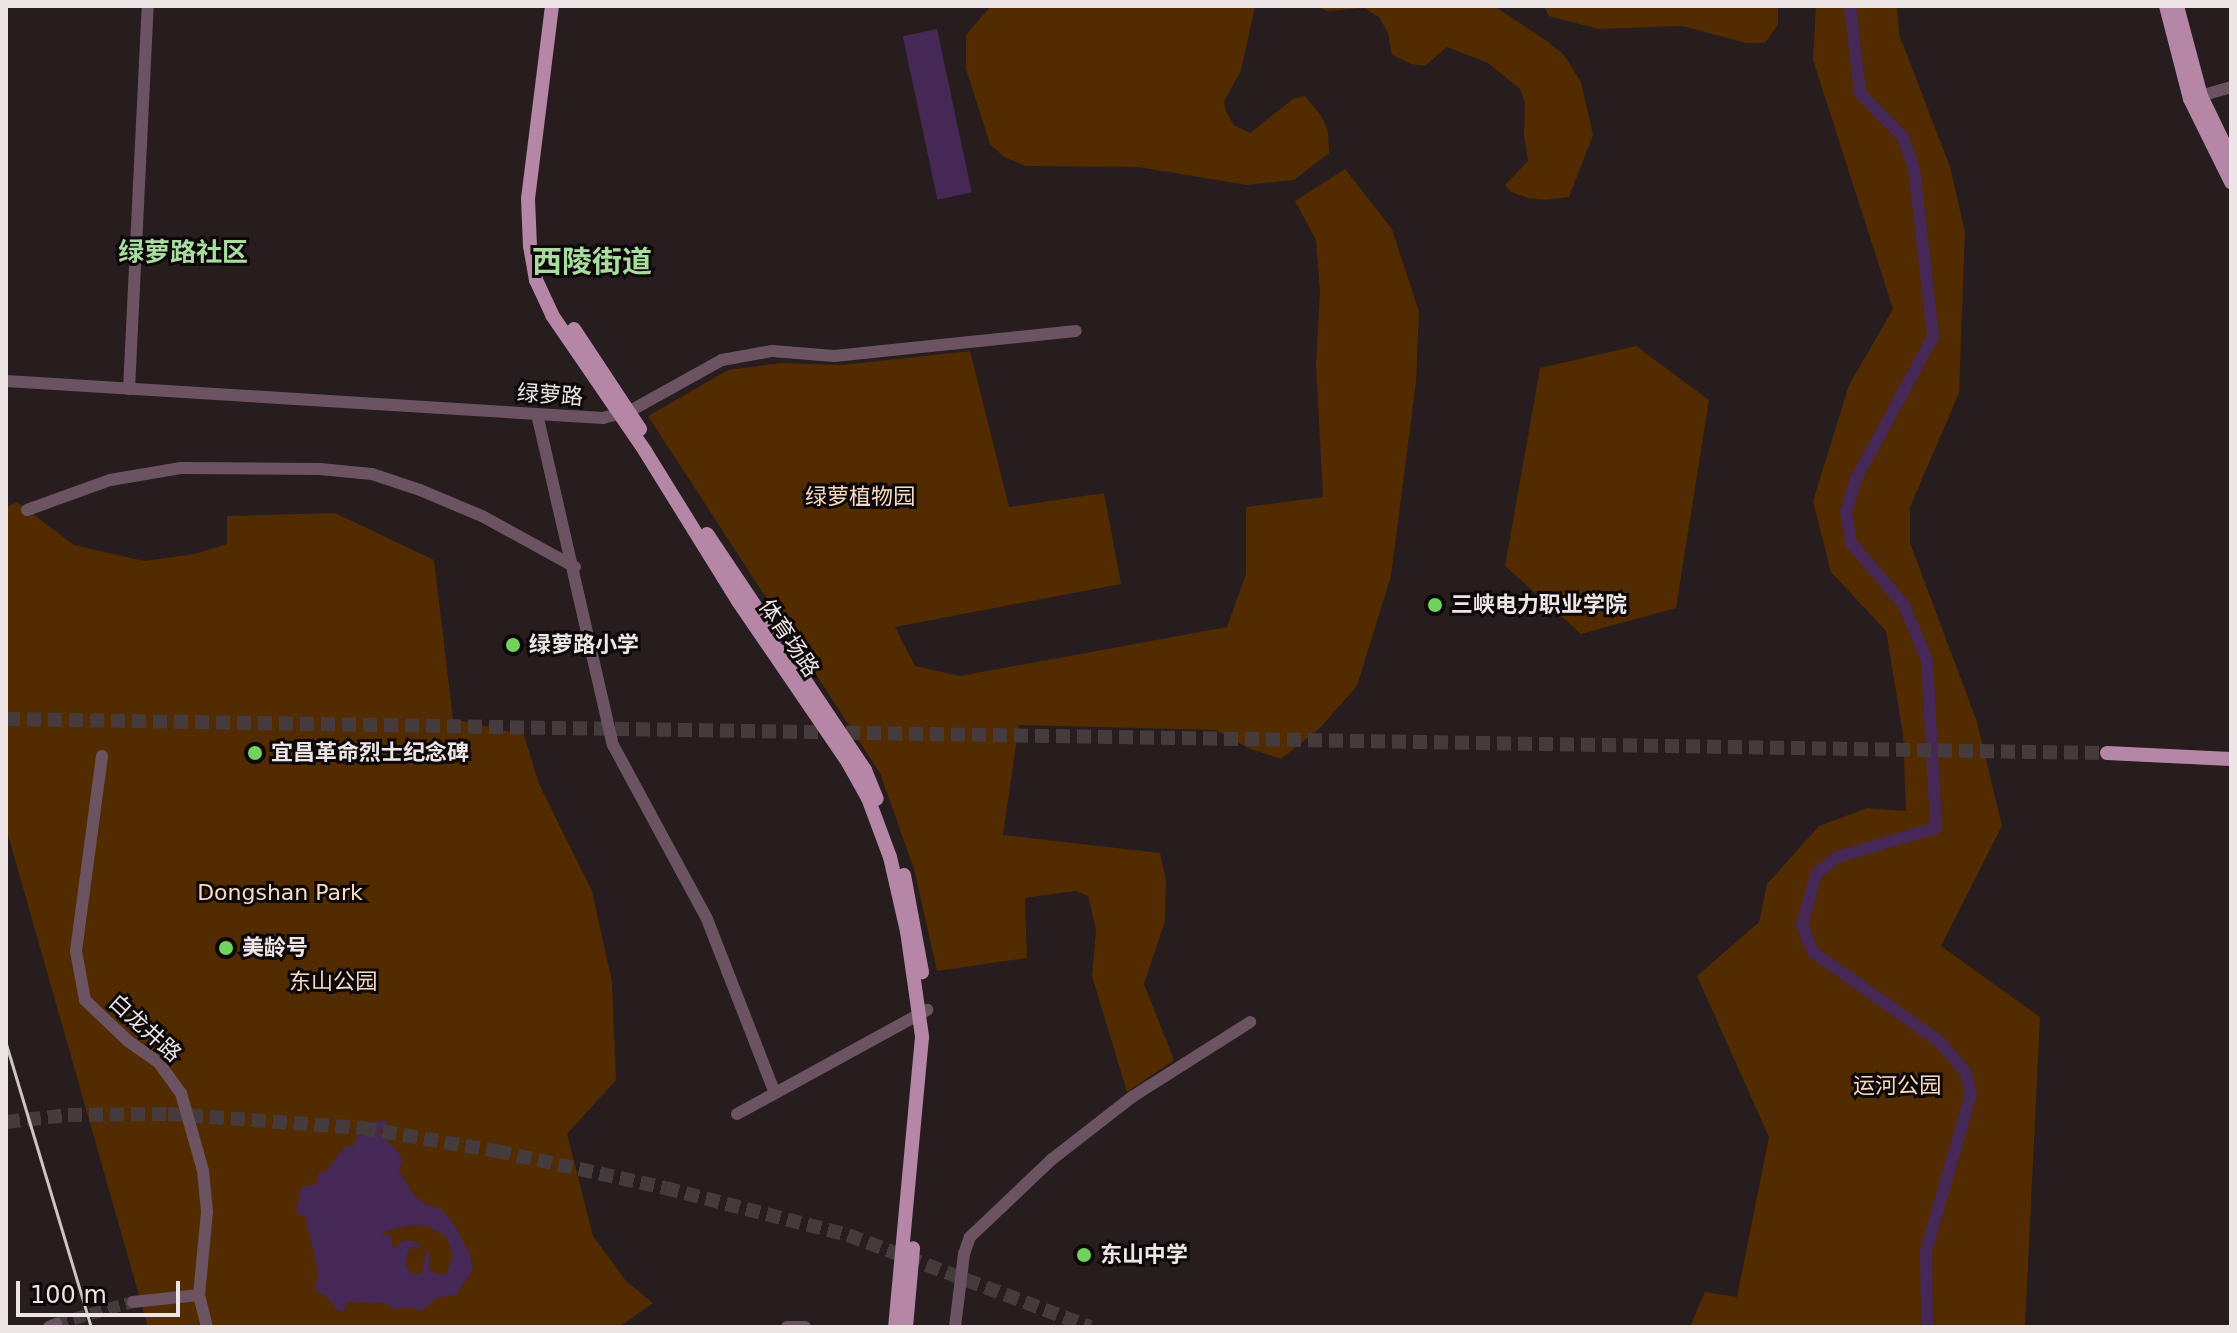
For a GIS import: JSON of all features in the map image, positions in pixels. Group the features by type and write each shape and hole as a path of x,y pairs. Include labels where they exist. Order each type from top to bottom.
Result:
{"main road":[{"name":"体育场路","path":"552,6 528,199 530,246 536,280 552,315 625,413"},
{"name":"体育场路","path":"560,6 536,202 538,245 546,278 560,310 868,798 890,857 930,1040 926,1117 906,1327"},
{"path":"2166,6 2195,98 2231,182"},
{"path":"2177,6 2195,98 2231,158"},
{"path":"2107,753 2231,759"},
{"name":"体育场路","path":"895,1327 918,1097 923,1012"}],"street":[{"path":"129,389 148,6"},
{"path":"2195,98 2231,87"},
{"name":"绿萝路","path":"6,381 603,418 625,413 722,360 747,355 772,351 834,356 1076,331"},
{"path":"537,414 575,567 613,745 707,919 775,1093"},
{"path":"27,510 110,480 181,468 346,471 372,474 482,516 575,567"},
{"name":"白龙井路","path":"102,756 76,951 85,1000 128,1041 159,1063 181,1093 197,1142 207,1212 199,1295 207,1327"},
{"path":"737,1114 923,1012"},
{"path":"955,1327 964,1254 970,1237 1051,1160 1132,1097 1250,1022"},
{"path":"133,1302 199,1295"},
{"path":"787,1327 805,1327"}],"green space":[{"path":"991,6 1255,6 1241,71 1224,101 1226,112 1234,125 1250,133 1293,99 1305,96 1322,117 1328,132 1329,153 1294,180 1247,185 1138,167 1026,166 1004,157 990,144 966,69 966,35"},
{"path":"1315,6 1494,6 1547,41 1564,55 1581,82 1593,135 1569,197 1545,200 1528,198 1511,192 1505,185 1528,161 1524,133 1525,103 1520,89 1488,63 1447,47 1425,66 1412,64 1392,55 1388,33 1379,17 1364,8 1327,11"},
{"path":"1544,6 1778,6 1778,24 1765,43 1746,43 1682,26 1598,29 1549,16"},
{"name":"运河公园","path":"1816,6 1897,6 1899,34 1950,167 1965,232 1959,393 1910,507 1910,543 1977,722 2002,826 1941,946 2040,1017 2025,1327 1690,1327 1705,1292 1737,1297 1769,1137 1697,976 1759,922 1767,884 1819,826 1867,808 1906,811 1903,734 1886,631 1831,572 1813,501 1849,385 1893,309 1813,60"},
{"name":"绿萝植物园","path":"1345,169 1392,229 1419,312 1416,382 1391,576 1357,686 1319,729 1281,759 1248,748 1216,730 1019,725 1003,835 1160,853 1166,880 1165,921 1144,984 1174,1060 1127,1092 1092,976 1096,930 1088,896 1075,891 1025,898 1027,958 937,971 914,869 880,773 648,416 728,370 781,363 842,365 970,351 1009,507 1104,493 1121,584 895,627 915,666 960,676 1227,627 1246,574 1246,507 1323,497 1316,366 1320,292 1316,240 1295,201"},
{"path":"1636,346 1709,400 1676,608 1581,634 1505,566 1540,368"},
{"name":"Dongshan Park","path":"17,502 74,545 144,561 195,554 227,544 227,516 335,513 434,560 453,719 524,735 539,784 592,891 612,982 616,1080 567,1134 593,1236 626,1281 653,1303 619,1327 148,1327 6,828 6,507"}],"shaded area":[{"path":"937,29 972,192 937,200 903,36"},
{"path":"385,1120 388,1125 379,1132 399,1153 402,1161 399,1171 414,1195 425,1204 441,1209 454,1224 470,1254 473,1270 456,1295 437,1298 421,1311 410,1307 391,1309 386,1303 347,1302 344,1312 337,1310 327,1297 315,1290 318,1273 305,1216 296,1213 301,1187 316,1184 319,1172 326,1172 344,1147 353,1146 364,1124","holes":["409,1225 427,1226 446,1236 453,1254 447,1273 440,1275 429,1271 429,1253 415,1241 404,1240 393,1249 392,1237 381,1233","412,1247 422,1247 426,1254 421,1274 410,1273 406,1265 407,1253"]}],"waterway":[{"path":"1850,6 1860,93 1903,137 1914,169 1933,337 1856,479 1846,511 1851,543 1904,605 1927,660 1936,828 1837,857 1816,874 1802,925 1813,952 1940,1042 1966,1073 1971,1094 1926,1251 1927,1327"}],"tunnel":[{"path":"6,719 2107,753"},
{"path":"6,1122 68,1115 168,1114 362,1128 497,1151 665,1188 848,1235 1090,1327"},
{"path":"56,1324 133,1302"}],"railway":[{"path":"6,1044 91,1327"}],"place":[{"name":"三峡电力职业学院","path":"1435,605"},
{"name":"绿萝路小学","path":"513,645"},
{"name":"宜昌革命烈士纪念碑","path":"255,753"},
{"name":"美龄号","path":"226,948"},
{"name":"东山中学","path":"1084,1255"}],"district":[{"name":"绿萝路社区","path":"183,253"},
{"name":"西陵街道","path":"592,262"}],"park label":[{"name":"东山公园","path":"333,982"}]}
